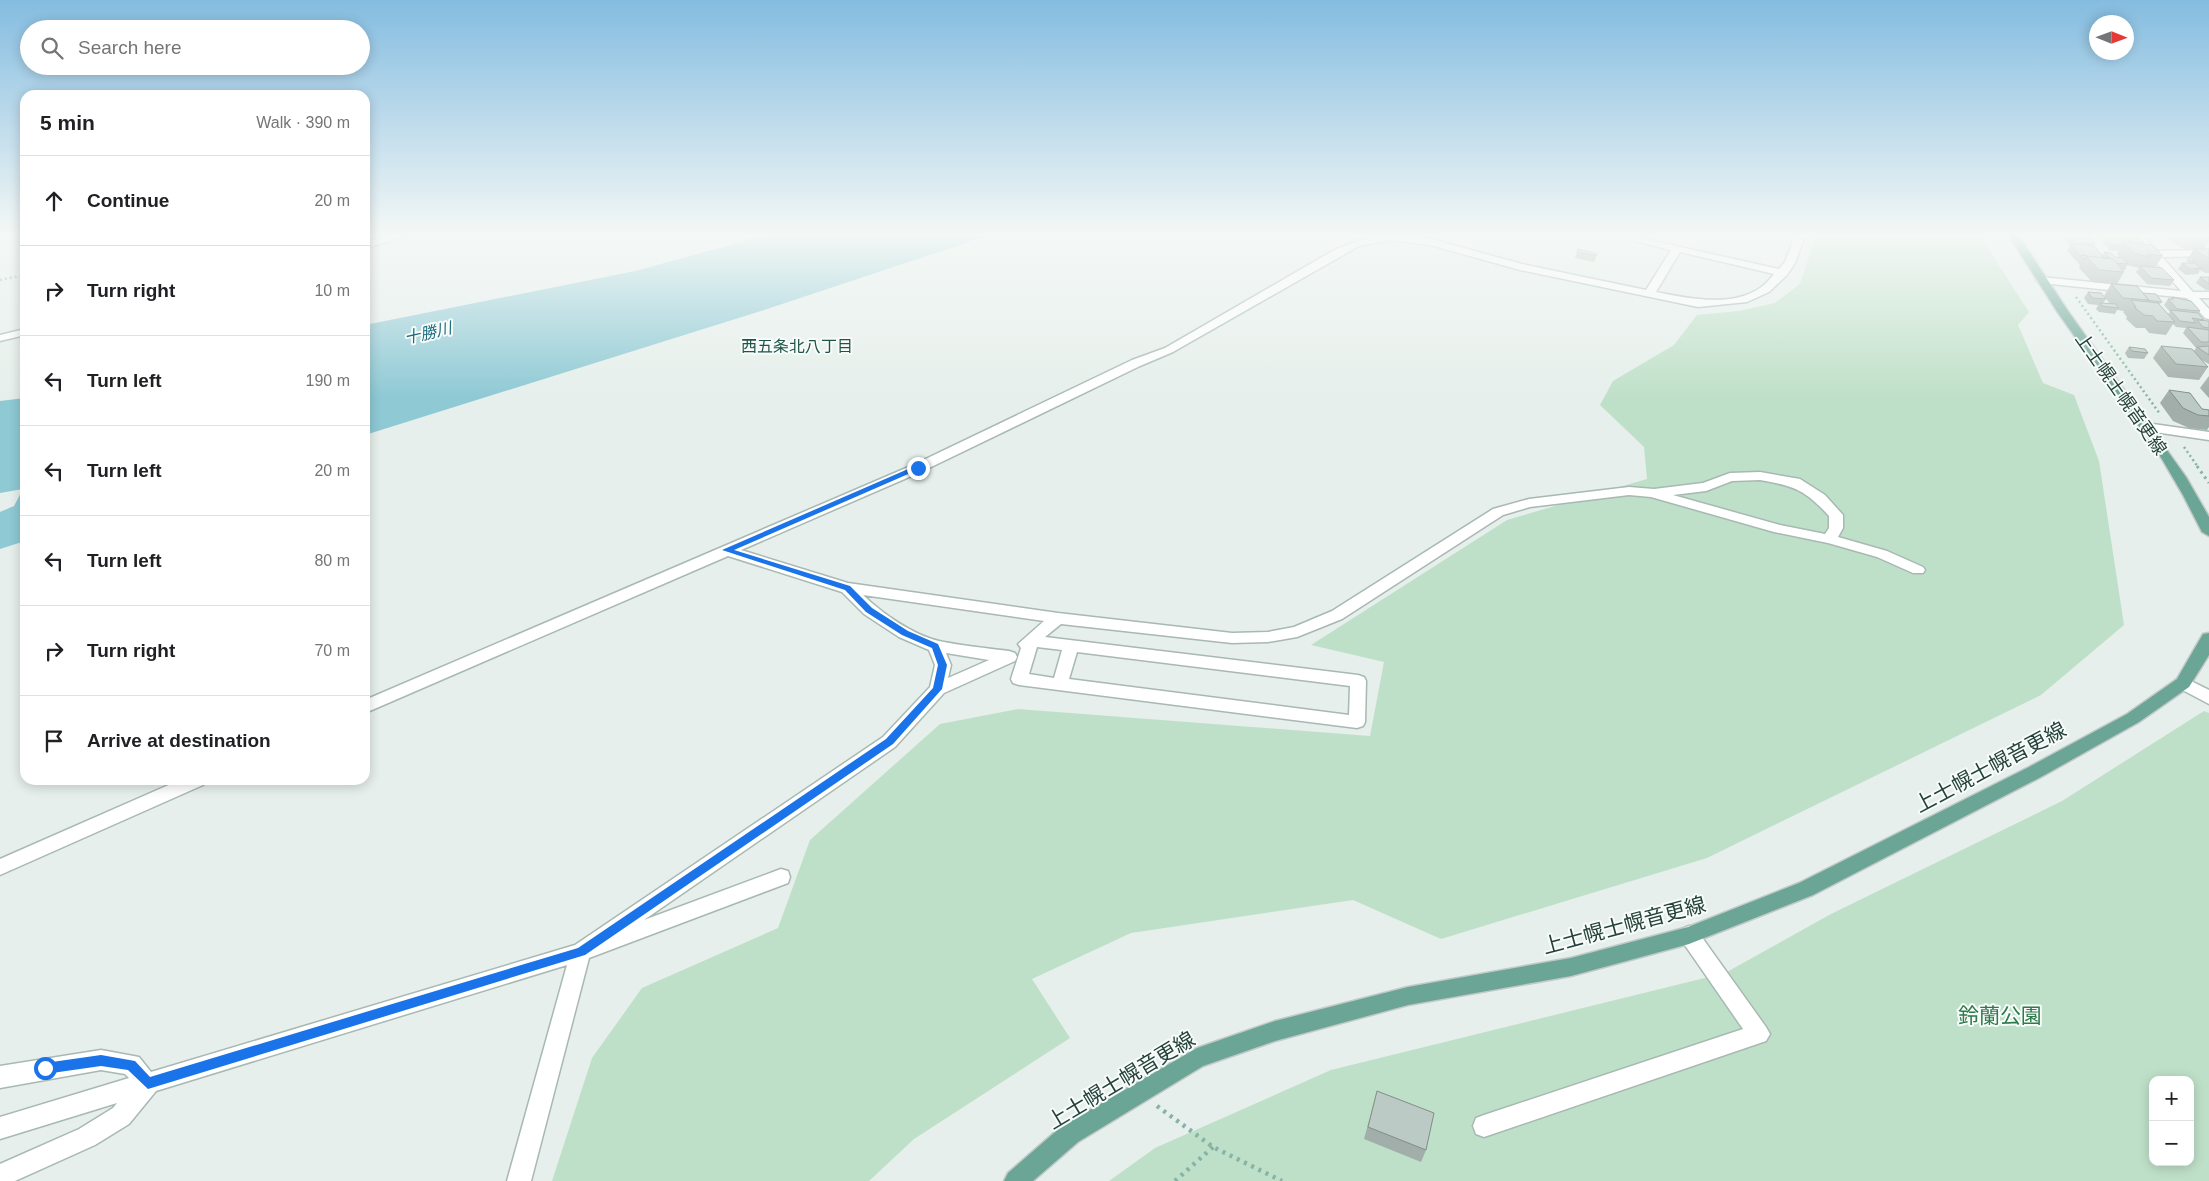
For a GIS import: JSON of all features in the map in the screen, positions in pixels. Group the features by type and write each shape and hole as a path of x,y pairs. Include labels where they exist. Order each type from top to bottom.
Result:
{"main road":[{"name":"上士幌士幌音更線","path":"2047,288 2146,427 2197,505 2209,532"},
{"name":"上士幌士幌音更線","path":"1016,1181 1070,1134 1140,1094 1197,1058 1275,1031 1408,996 1571,967 1689,935 1806,888 2035,772 2134,718 2183,683 2200,657 2209,638"}],"street":[{"path":"370,705 918,468 1136,363 1170,350 1276,288"},
{"path":"1621,288 1698,304 1747,299 1766,288"},
{"path":"1649,294 1653,288"},
{"path":"2112,288 2209,295"},
{"path":"2184,288 2209,316"},
{"path":"0,338 20,333"},
{"path":"2146,427 2209,436"},
{"path":"1652,493 1706,487 1730,477 1760,476 1795,482 1820,498 1836,515 1836,528 1829,539"},
{"path":"726,550 847,588 1058,618 1232,638 1268,637 1297,632 1337,615 1498,512 1538,502 1629,491 1652,493 1779,529 1829,539 1882,554 1918,570"},
{"path":"847,588 869,610 905,633 935,646 1008,657"},
{"path":"520,1181 581,952 889,742 938,689 1008,657 1031,641 1058,618"},
{"path":"1031,641 1358,681 1357,722 1019,679 1031,641"},
{"path":"935,646 943,665 938,689"},
{"path":"1060,684 1071,646"},
{"path":"2183,683 2209,698"},
{"path":"0,866 186,785"},
{"path":"0,1128 581,952 781,877"},
{"path":"1484,1126 1759,1034 1689,935"},
{"path":"0,1077 101,1060 131,1064 148,1084"},
{"path":"0,1176 87,1137 113,1122 121,1116 148,1084"}],"path":[{"path":"2069,288 2209,483"},
{"path":"1140,1094 1213,1147 1282,1181"},
{"path":"1175,1181 1213,1147"}],"green space":[{"path":"1795,288 2014,288 2029,312 2018,325 2043,383 2074,395 2099,461 2124,625 2041,695 1707,858 1441,939 1353,900 1131,933 1032,979 1070,1038 914,1139 869,1181 552,1181 592,1058 642,988 778,928 810,840 940,724 1018,709 1370,736 1384,662 1311,645 1507,520 1647,479 1644,447 1600,405 1613,381 1674,345 1697,315 1739,311 1775,303"},
{"name":"鈴蘭公園","path":"2204,711 2209,713 2209,1181 1109,1181 1155,1148 1331,1070 1725,973 1831,914 2062,801"}],"water":[{"name":"十勝川","path":"549,288 830,288 370,433 370,324"},
{"path":"20,399 20,490 0,493 0,401"},
{"path":"20,495 20,543 0,549 0,512 14,506"}],"building":[{"path":"2115,288 2139,288 2149,300 2123,298"},
{"path":"2088,292 2101,293 2106,299 2092,298"},
{"path":"2143,293 2156,294 2162,302 2146,300 2149,300"},
{"path":"2172,297 2191,301 2200,311 2177,309 2168,299 2174,299"},
{"path":"2131,300 2158,303 2175,322 2157,321 2153,316 2144,315 2134,307 2136,307"},
{"path":"2100,303 2116,304 2118,308 2102,306"},
{"path":"2170,310 2198,313 2204,320 2192,318 2196,323 2180,321"},
{"path":"2197,320 2209,321 2209,328 2203,327"},
{"path":"2187,327 2209,330 2209,342 2201,342"},
{"path":"2161,346 2192,349 2208,367 2176,364"},
{"path":"2209,346 2209,355 2197,347"},
{"path":"2129,347 2145,349 2148,353 2132,351"},
{"path":"2169,390 2190,393 2202,409 2209,410 2209,416 2198,415 2183,408"},
{"path":"1377,1091 1434,1113 1426,1150 1368,1127"}],"district":[{"name":"西五条北八丁目","path":"797,346"}],"route":[{"path":"45,1068 101,1060 131,1064 148,1084 581,952 889,742 918,713 938,689 943,665 935,646 905,633 869,610 847,588 726,550 918,468"}]}
